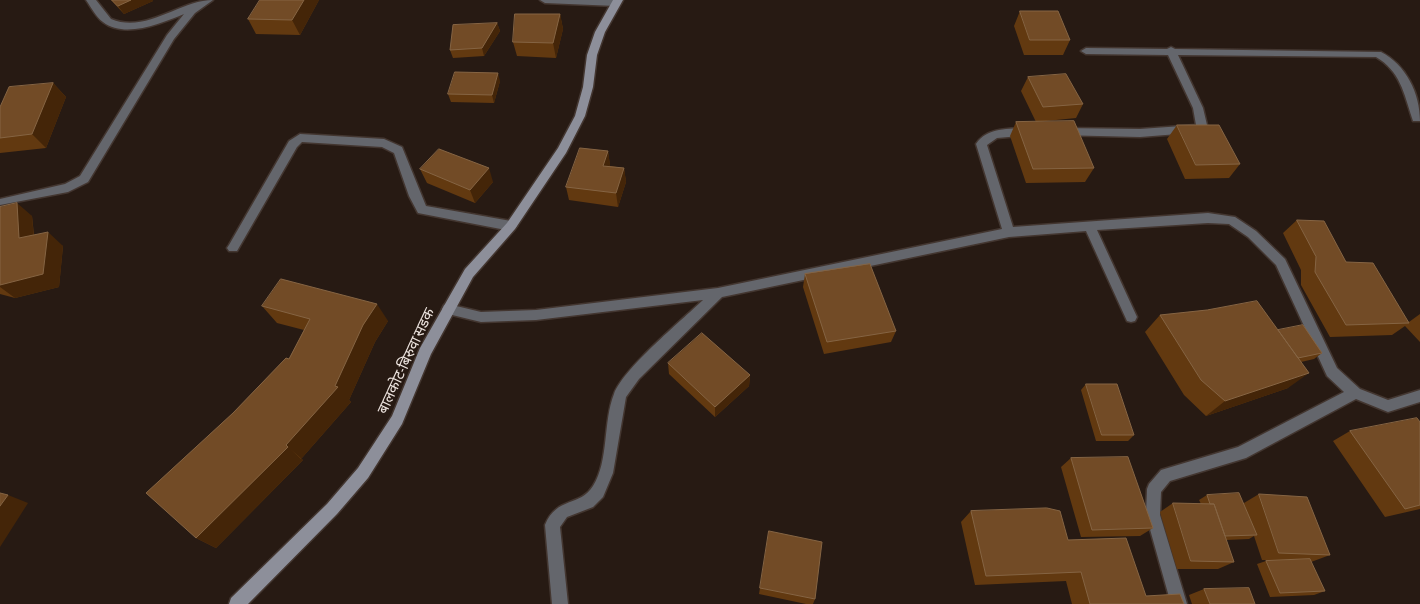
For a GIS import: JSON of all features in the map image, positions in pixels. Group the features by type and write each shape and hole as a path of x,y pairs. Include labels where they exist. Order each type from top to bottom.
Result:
{"main road":[{"name":"बालकोट-बिरुवा सडक","path":"237,604 325,516 363,474 397,420 425,352 469,273 511,226 562,150 580,116 588,87 592,55 600,32 617,1"}],"street":[{"path":"91,0 104,18 111,23 127,26 143,23 203,2"},
{"path":"544,0 617,1"},
{"path":"3,202 68,188 84,179 170,37 181,21 203,2"},
{"path":"1009,232 982,155 981,144 984,139 993,134 1042,132 1140,133 1199,129 1202,125 1198,108 1170,50"},
{"path":"1086,51 1170,50 1378,54 1391,60 1400,69 1416,118"},
{"path":"233,248 293,144 300,138 384,144 398,150 412,193 422,210 511,226"},
{"path":"448,309 481,317 536,314 718,293 1009,232 1208,218 1231,220 1252,234 1281,262 1332,372 1355,393 1388,406 1420,396"},
{"path":"1090,227 1132,317"},
{"path":"560,604 552,525 562,512 588,502 598,492 606,473 620,395 634,375 718,293"},
{"path":"1180,604 1153,515 1154,490 1166,475 1241,453 1355,393"}],"building":[{"path":"112,0 131,0 118,6"},
{"path":"260,0 304,0 292,20 248,19"},
{"path":"1020,11 1058,11 1070,40 1030,40"},
{"path":"515,14 560,14 553,43 513,42"},
{"path":"497,23 482,48 450,50 453,25"},
{"path":"455,72 498,73 492,95 448,94"},
{"path":"1066,74 1083,104 1043,107 1028,77"},
{"path":"53,83 32,134 0,138 0,107 9,87"},
{"path":"1074,121 1094,168 1033,169 1016,122"},
{"path":"1177,125 1219,125 1240,164 1196,165"},
{"path":"580,148 608,151 603,166 624,168 616,193 566,187"},
{"path":"439,149 489,168 470,190 420,169"},
{"path":"17,203 19,238 48,232 43,274 0,285 0,207"},
{"path":"1297,220 1324,221 1346,262 1373,263 1409,323 1346,325 1315,272 1316,257"},
{"path":"870,264 896,331 827,342 805,274"},
{"path":"281,279 377,304 363,325 335,386 338,387 286,445 288,447 196,538 146,493 233,413 286,358 289,359 310,319 262,306"},
{"path":"1257,301 1309,373 1225,401 1201,380 1160,315 1207,310"},
{"path":"1303,325 1322,353 1298,358 1278,330"},
{"path":"702,333 750,375 715,407 668,363"},
{"path":"1086,384 1117,384 1134,435 1102,435"},
{"path":"1417,418 1420,422 1420,505 1405,509 1350,431"},
{"path":"1128,457 1153,528 1092,530 1071,458"},
{"path":"0,493 8,495 0,506"},
{"path":"1239,493 1257,535 1225,536 1214,504 1210,504 1207,495"},
{"path":"1259,494 1307,497 1330,555 1279,553"},
{"path":"1173,503 1214,504 1234,562 1191,561"},
{"path":"1047,508 1060,511 1068,540 1126,538 1146,596 1180,594 1184,604 1090,604 1081,572 986,576 971,511"},
{"path":"769,531 822,542 815,599 760,588"},
{"path":"1310,559 1325,591 1280,593 1266,561"},
{"path":"1249,588 1255,604 1210,604 1204,589"}]}
